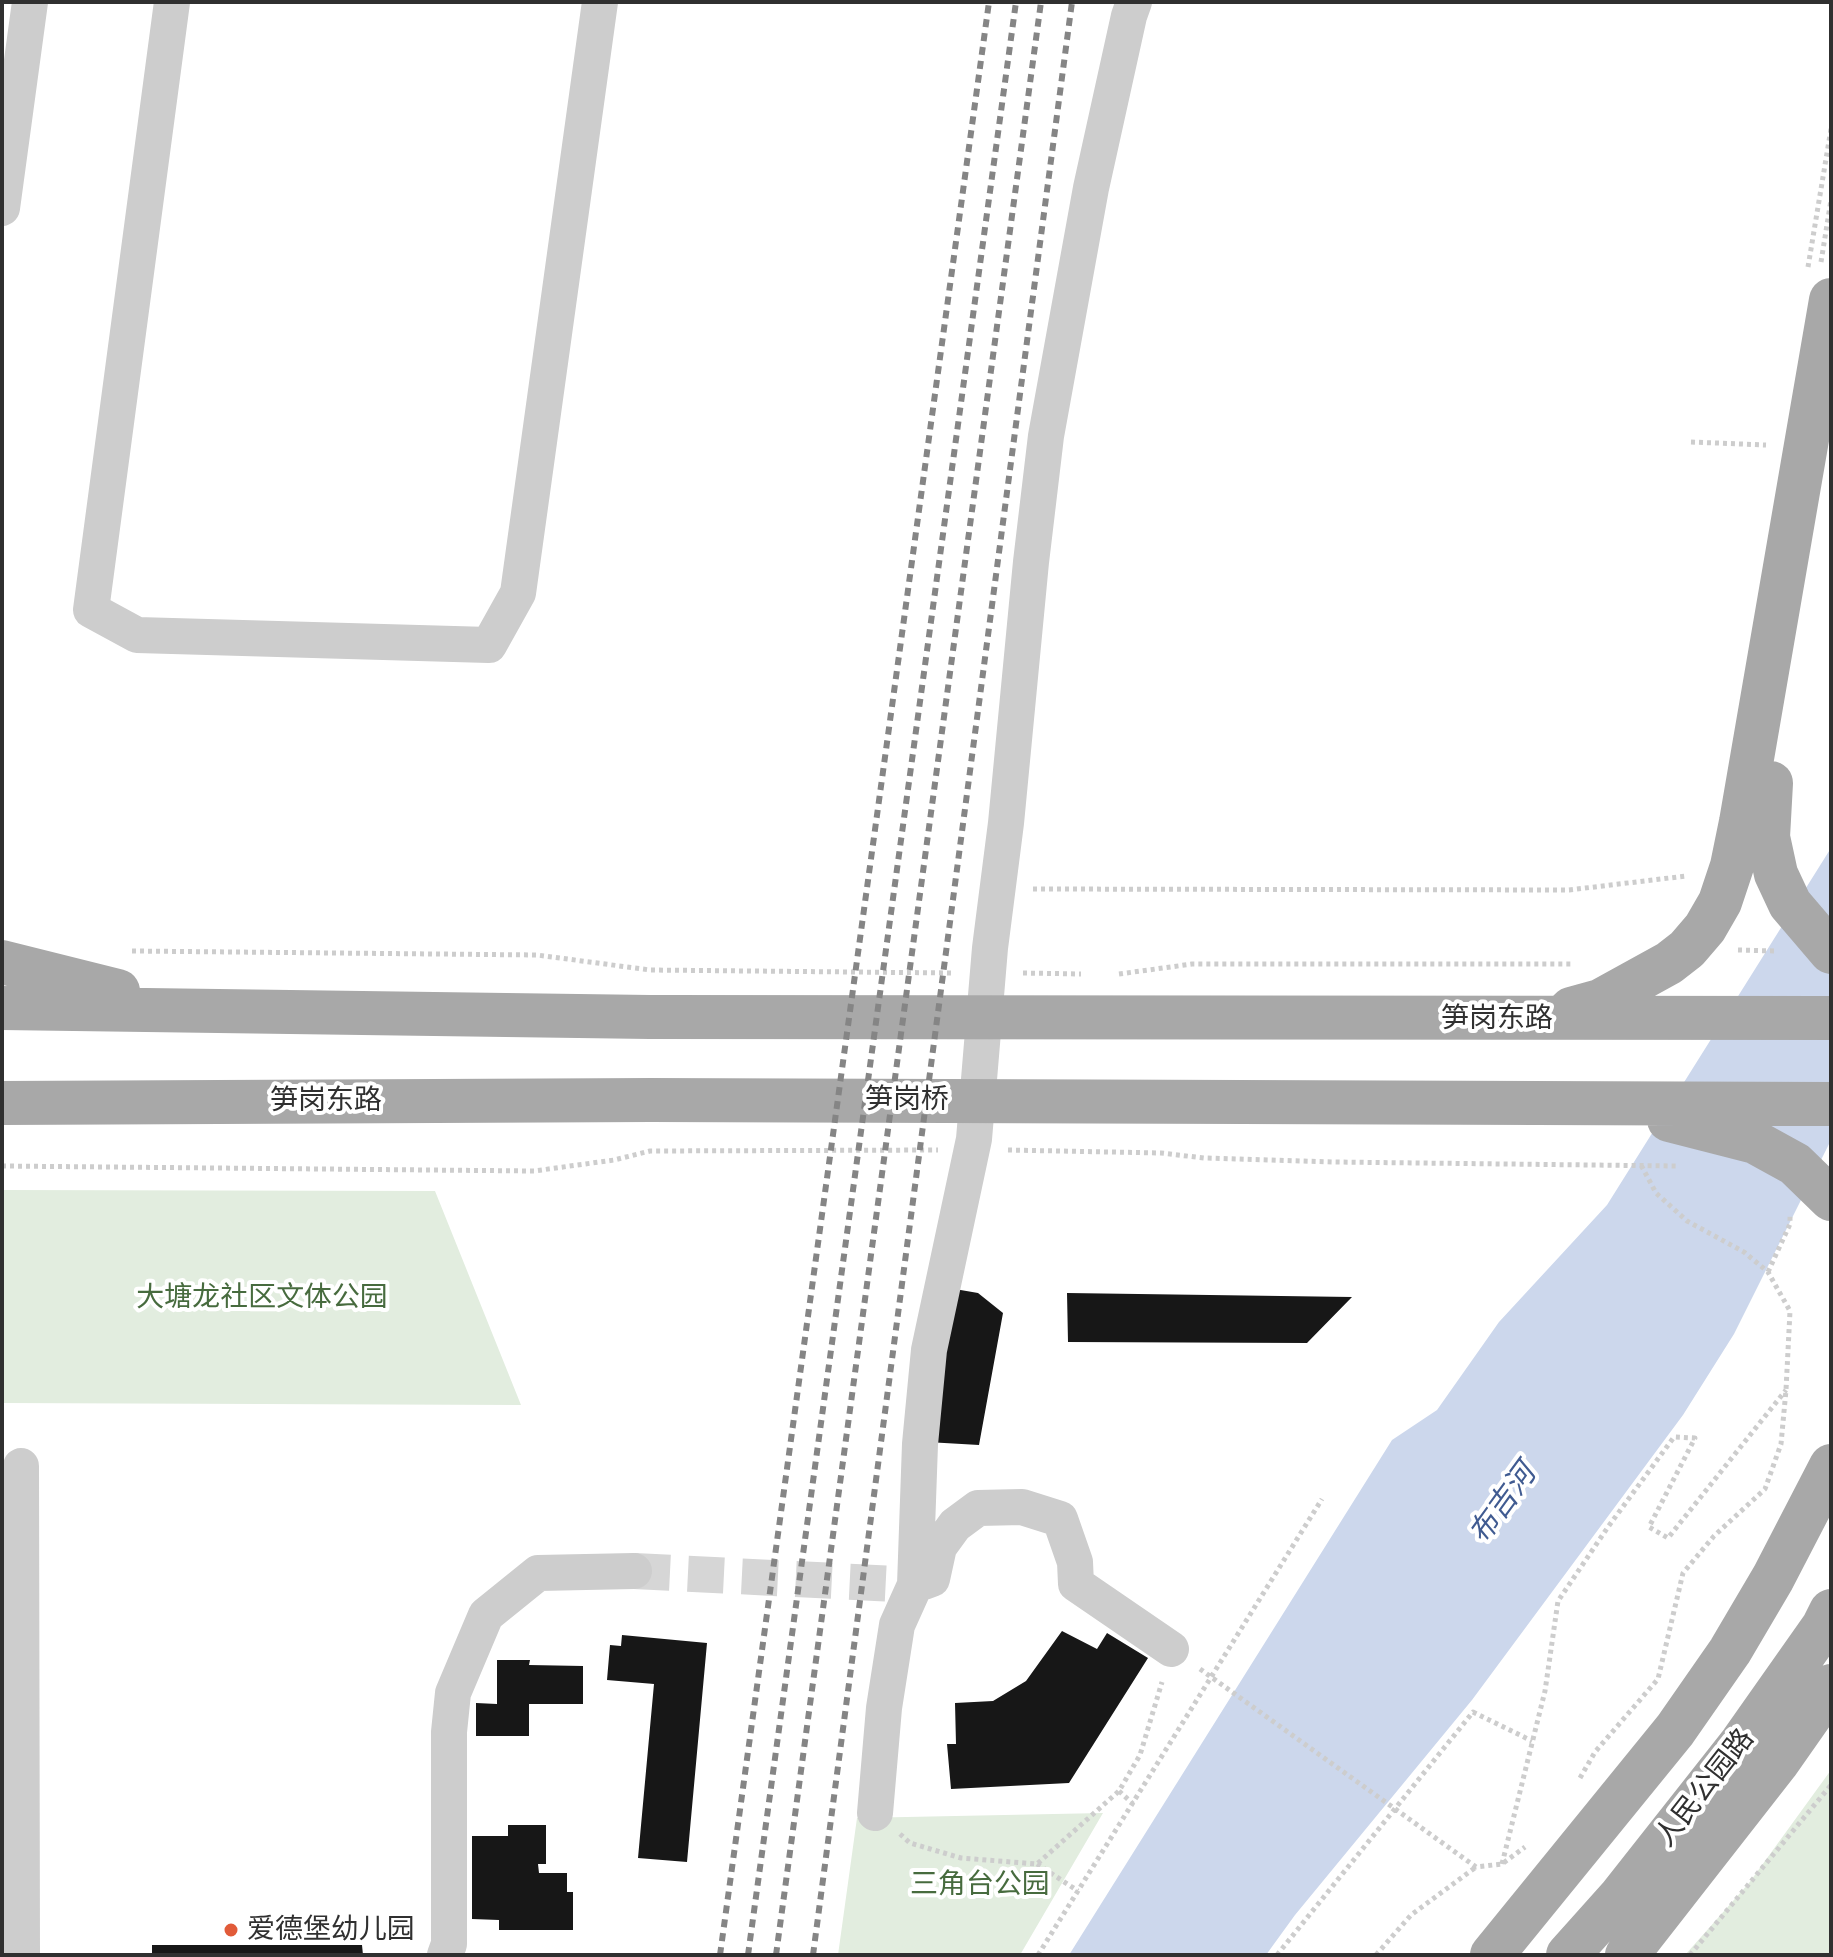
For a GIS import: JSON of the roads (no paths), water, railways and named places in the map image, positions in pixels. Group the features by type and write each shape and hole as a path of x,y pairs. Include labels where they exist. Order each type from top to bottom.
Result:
{"main road":[{"path":"1831,300 1781,653 1768,837 1776,874 1790,904 1831,952"},
{"path":"1534,1019 1600,1001 1646,978 1687,949 1705,928 1720,902 1732,866 1781,653 1819,518 1831,496"},
{"path":"2,962 80,984 214,1011"},
{"path":"2,1008 214,1011"},
{"name":"笋岗东路","path":"214,1011 650,1017 1831,1018"},
{"name":"笋岗东路","path":"2,1103 651,1100"},
{"name":"笋岗桥","path":"651,1100 1609,1104"},
{"path":"1609,1104 1831,1104"},
{"path":"1609,1104 1755,1142 1795,1164 1811,1205"},
{"path":"1492,1955 1675,1730 1730,1651 1773,1578 1831,1466"},
{"name":"人民公园路","path":"1568,1955 1619,1898 1742,1742 1831,1611"},
{"name":"人民公园路","path":"1627,1955 1777,1763 1831,1686"}],"street":[{"path":"2,208 30,2"},
{"path":"172,2 91,610 137,635 489,645 518,593 600,2"},
{"path":"875,1813 884,1708 897,1625 915,1585 920,1444 929,1350 974,1139 990,948 1046,436 1091,188 1134,2"},
{"path":"21,1466 22,1955"},
{"path":"915,1585 932,1579 939,1547 955,1525 978,1508 1022,1507 1060,1519 1075,1562 1076,1584 1171,1649"},
{"path":"445,1955 449,1944 449,1732 453,1693 486,1615 538,1573 634,1571"}],"water":[{"name":"布吉河","path":"1831,848 1831,1140 1734,1334 1683,1415 1472,1700 1295,1915 1266,1955 1069,1955 1392,1440 1437,1410 1499,1322 1607,1205"}],"tunnel":[{"path":"634,1571 915,1585"}],"railway":[{"path":"720,1955 989,2"},
{"path":"748,1955 1016,2"},
{"path":"776,1955 1041,2"},
{"path":"813,1955 1072,2"}],"place":[{"name":"爱德堡幼儿园","path":"231,1930"}],"park label":[{"name":"大塘龙社区文体公园","path":"262,1298"},
{"name":"三角台公园","path":"980,1885"}]}
